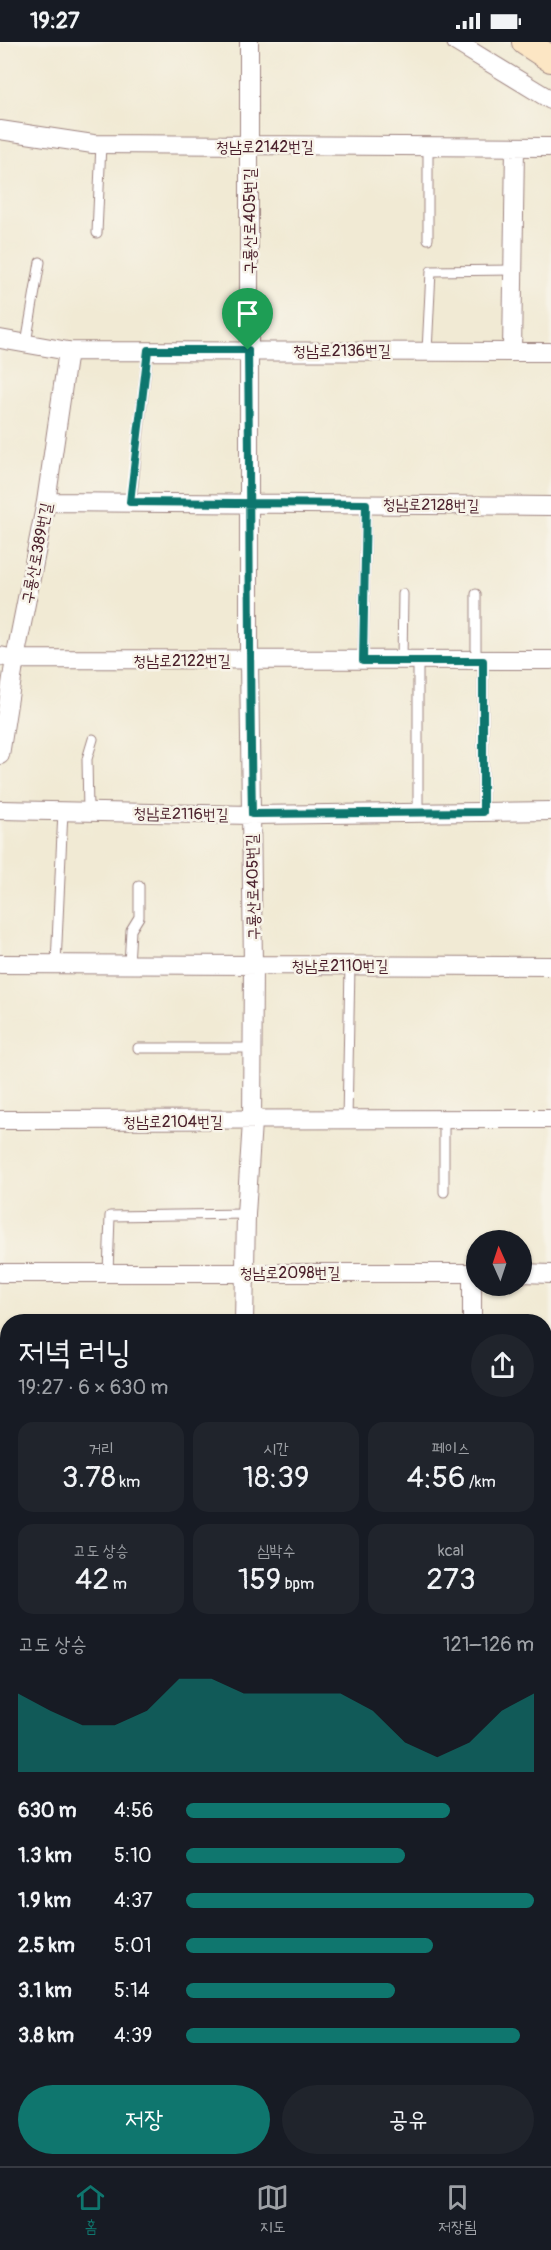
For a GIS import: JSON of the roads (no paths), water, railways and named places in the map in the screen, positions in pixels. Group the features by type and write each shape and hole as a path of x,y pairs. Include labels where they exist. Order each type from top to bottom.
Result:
{"street":[{"name":"구룡산로405번길","path":"244,1314 253,1048 249,660 249,42"},
{"path":"456,42 551,100"},
{"path":"525,42 551,59"},
{"name":"청남로2142번길","path":"0,130 101,144 551,147"},
{"path":"512,352 514,147"},
{"name":"청남로2136번길","path":"0,339 68,351 551,352"},
{"name":"구룡산로389번길","path":"0,755 8,658 46,502 68,351"},
{"name":"청남로2128번길","path":"46,502 551,506"},
{"name":"청남로2122번길","path":"8,658 551,660"},
{"name":"청남로2116번길","path":"0,810 252,814 551,811"},
{"name":"청남로2110번길","path":"0,964 551,966"},
{"name":"청남로2104번길","path":"0,1120 252,1122 551,1119"},
{"name":"청남로2098번길","path":"0,1273 466,1273"},
{"path":"532,1273 551,1274"},
{"name":"청남로2098번길","path":"472,1314 473,1296"}],"lane":[{"path":"96,233 101,144"},
{"path":"428,146 428,239"},
{"path":"26,343 40,262"},
{"path":"427,351 430,271 513,270"},
{"path":"130,502 148,350"},
{"path":"363,661 366,504"},
{"path":"404,594 418,812"},
{"path":"476,594 483,738 483,812"},
{"path":"88,812 87,759 93,739"},
{"path":"56,964 63,811"},
{"path":"129,964 131,930 139,917 138,886"},
{"path":"347,1121 350,965"},
{"path":"138,1048 253,1048"},
{"path":"444,1120 444,1192"},
{"path":"108,1273 110,1216 246,1214"}]}
